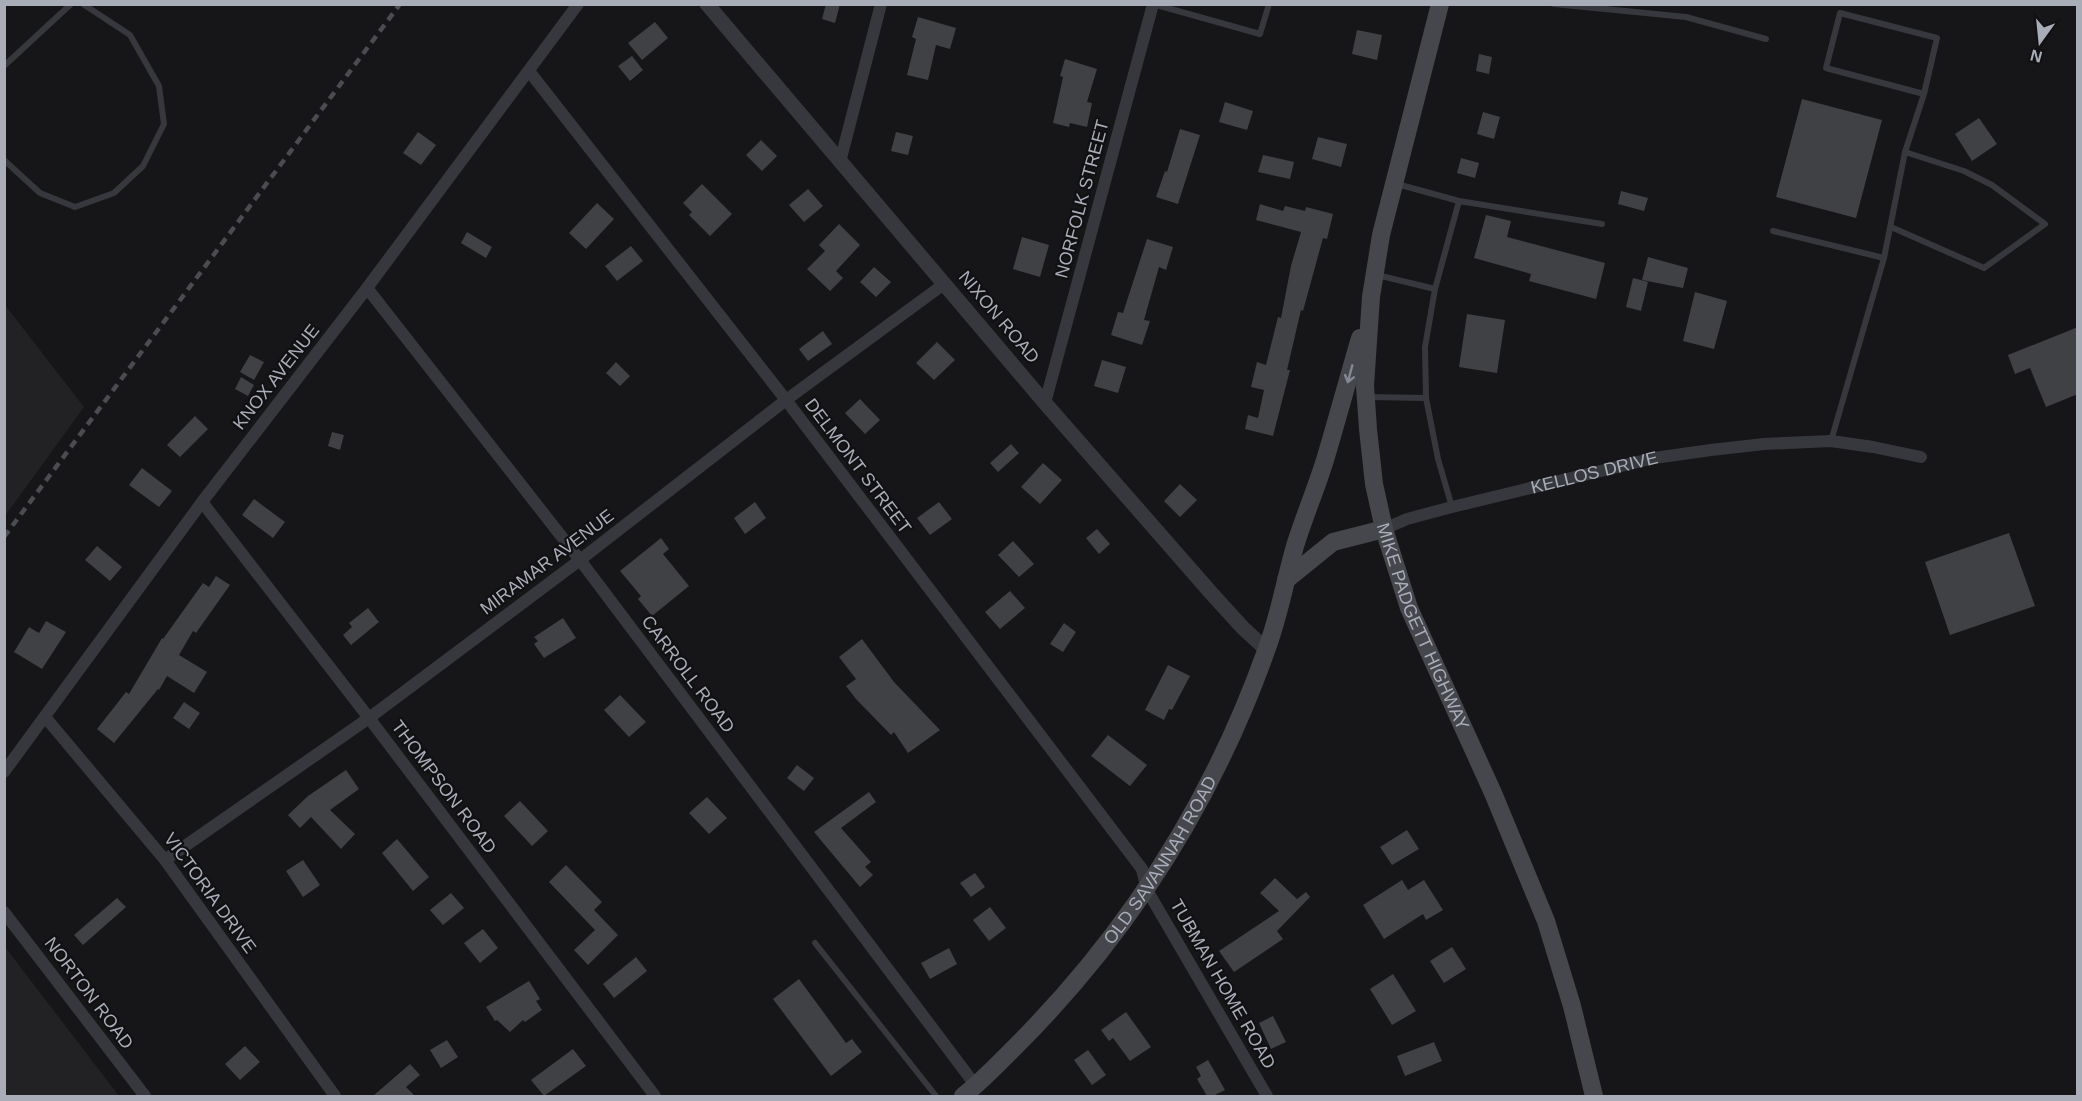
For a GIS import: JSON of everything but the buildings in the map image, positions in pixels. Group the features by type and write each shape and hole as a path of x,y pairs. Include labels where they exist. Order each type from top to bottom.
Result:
{"main road":[{"name":"MIKE PADGETT HIGHWAY","path":"1440,4 1381,235 1371,297 1366,345 1366,397 1374,484 1384,529 1409,608 1493,793 1546,921 1572,1006 1594,1096"},
{"name":"OLD SAVANNAH ROAD","path":"970,1091 1063,997 1103,949 1147,890 1211,780 1267,650 1295,547 1327,451 1371,297"},
{"name":"KELLOS DRIVE","path":"1286,580 1333,542 1384,529"}],"street":[{"name":"KNOX AVENUE","path":"4,772 46,718 202,502 367,288 578,4"},
{"name":"NIXON ROAD","path":"707,4 1046,403 1212,594 1267,650"},
{"path":"840,162 881,4"},
{"name":"NORFOLK STREET","path":"1046,403 1153,4"},
{"name":"DELMONT STREET","path":"529,71 786,400 1142,869 1147,890"},
{"name":"MIRAMAR AVENUE","path":"165,860 369,718 580,561 786,400 944,284"},
{"name":"CARROLL ROAD","path":"367,288 580,561 970,1091"},
{"name":"KELLOS DRIVE","path":"1384,529 1407,519 1452,507 1654,458 1764,444 1831,441 1921,457"},
{"name":"THOMPSON ROAD","path":"202,502 369,718 655,1096"},
{"name":"VICTORIA DRIVE","path":"46,718 165,860 335,1096"},
{"name":"TUBMAN HOME ROAD","path":"1147,890 1267,1096"},
{"name":"NORTON ROAD","path":"4,912 145,1096"}],"lane":[{"path":"4,66 71,4"},
{"path":"4,160 40,193 75,207 114,193 143,166 164,124 159,86 130,34 82,4"},
{"path":"1153,4 1260,34 1269,4"},
{"path":"1554,4 1605,7 1686,17 1766,39"},
{"path":"1831,441 1884,258 1905,152 1924,94 1937,38 1840,13 1826,68 1924,94"},
{"path":"1891,227 1984,268 2044,224 1992,185 1964,171 1905,152"},
{"path":"1394,183 1459,201 1602,224"},
{"path":"1452,507 1438,459 1426,398 1425,347 1435,289 1459,201"},
{"path":"1773,231 1884,258"},
{"path":"1375,274 1435,289"},
{"path":"1366,397 1426,398"},
{"path":"815,942 936,1096"}],"shaded area":[{"path":"5,305 84,407 5,516"},
{"path":"5,947 119,1096 5,1096"}],"railway":[{"path":"4,537 400,4"}]}
